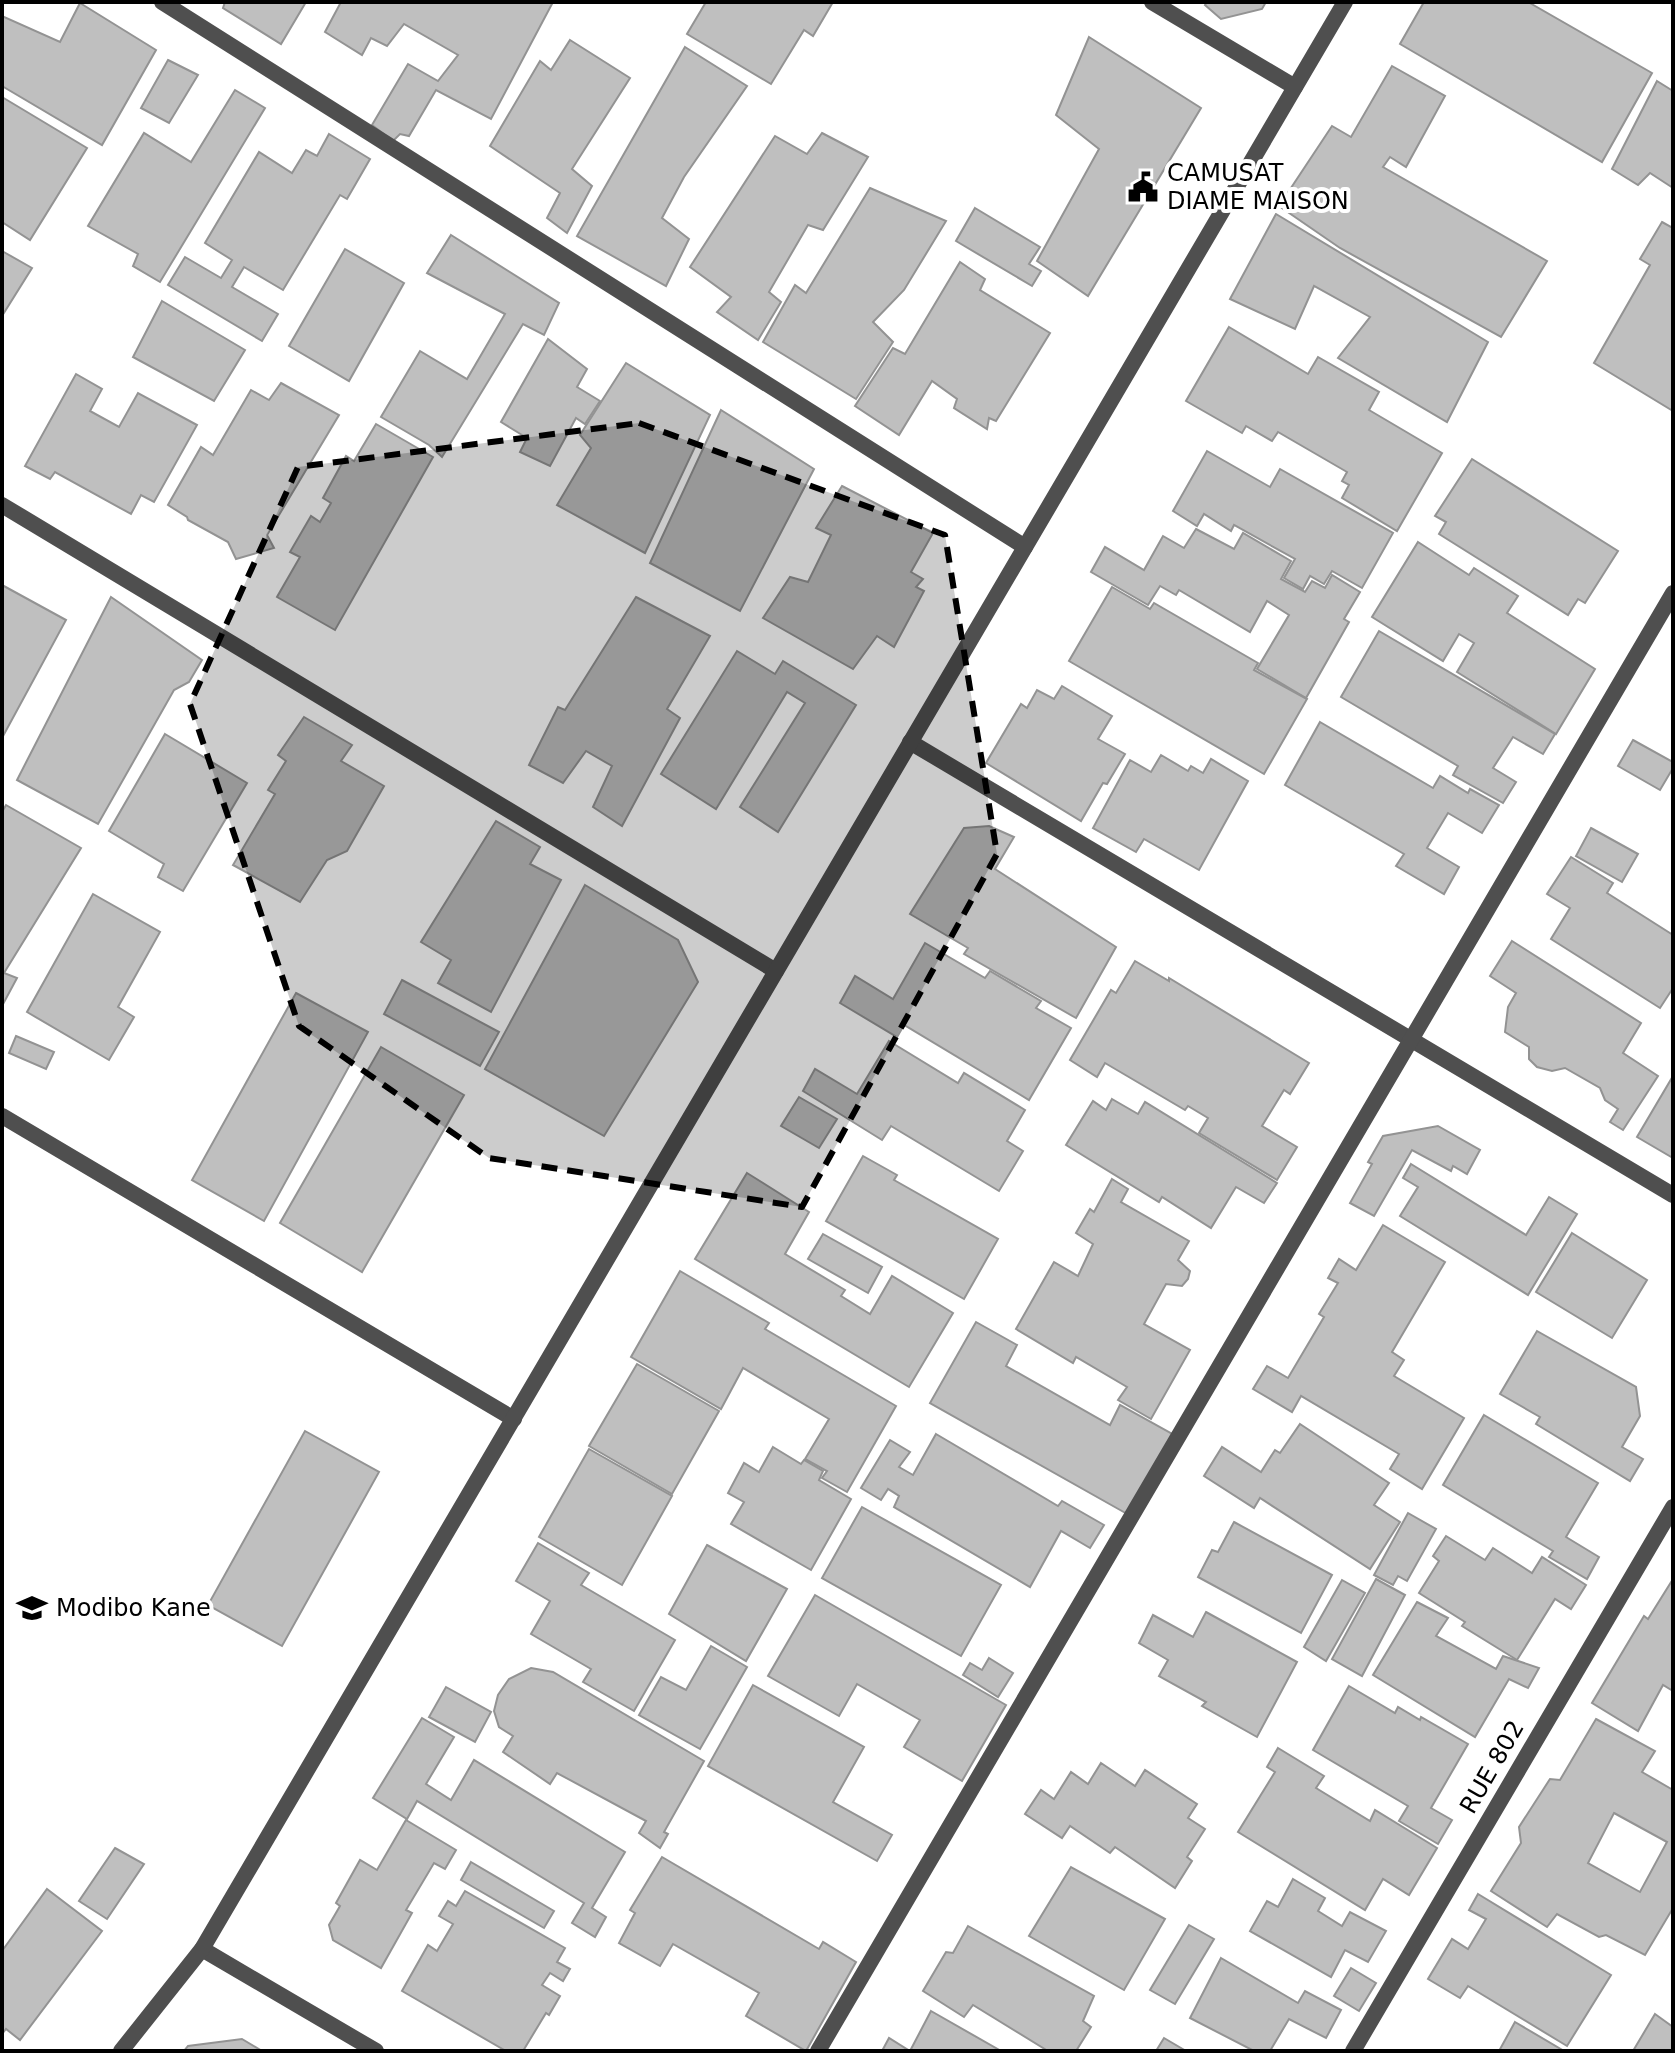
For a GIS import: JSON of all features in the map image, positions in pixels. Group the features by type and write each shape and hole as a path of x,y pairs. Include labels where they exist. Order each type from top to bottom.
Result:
{"street":[{"path":"162,2 1025,547"},
{"path":"1152,2 1295,87"},
{"path":"121,2051 202,1949 1345,2"},
{"path":"2,505 776,971"},
{"path":"818,2051 1673,593"},
{"path":"910,742 1673,1195"},
{"path":"2,1116 514,1419"},
{"name":"RUE 802","path":"1353,2051 1673,1507"},
{"path":"202,1949 376,2051"}],"highlighted area":[{"path":"639,423 945,535 997,854 802,1207 489,1158 299,1026 190,704 298,467"}],"building":[{"path":"225,2 306,2 281,44 223,8"},
{"path":"341,2 553,2 491,119 436,90 409,136 400,134 393,141 372,125 408,64 438,81 458,55 404,24 387,46 371,38 362,55 325,32"},
{"path":"706,2 833,2 813,36 804,30 771,84 687,34"},
{"path":"1207,2 1266,2 1262,9 1221,19 1205,5"},
{"path":"1424,2 1528,2 1652,73 1602,162 1400,44"},
{"path":"80,3 156,50 102,145 2,86 2,16 60,42"},
{"path":"1089,37 1201,108 1088,296 1037,261 1099,149 1056,115"},
{"path":"570,40 630,78 572,169 592,186 567,233 547,218 560,193 490,146 540,61 551,70"},
{"path":"685,47 747,86 684,177 662,218 689,239 666,286 577,236"},
{"path":"168,60 198,75 169,123 141,108"},
{"path":"1392,66 1445,96 1406,167 1390,157 1383,167 1547,261 1501,337 1340,248 1279,206 1332,126 1351,137"},
{"path":"1657,81 1673,91 1673,188 1650,173 1638,185 1612,169"},
{"path":"235,90 265,108 160,282 133,266 138,254 88,226 144,133 191,162"},
{"path":"2,97 87,148 30,240 2,222"},
{"path":"822,133 868,157 823,230 808,225 769,292 781,302 758,340 717,312 731,297 690,267 775,136 807,154"},
{"path":"329,134 370,159 347,199 340,195 283,290 244,267 232,287 278,314 262,341 168,285 185,257 221,278 232,260 205,243 259,152 292,173 306,150 317,156"},
{"path":"870,188 946,221 904,290 873,322 893,342 856,399 763,342 795,285 806,293"},
{"path":"975,208 1040,247 1029,264 1041,271 1032,286 956,241"},
{"path":"1276,214 1488,342 1447,422 1338,358 1370,317 1314,286 1295,329 1230,299"},
{"path":"1662,222 1673,228 1673,411 1594,363 1650,265 1640,259"},
{"path":"451,235 559,303 544,335 523,324 442,457 429,445 381,417 420,351 467,379 505,314 427,273"},
{"path":"345,249 404,283 349,381 289,346"},
{"path":"2,251 32,268 2,316"},
{"path":"960,262 985,279 980,290 1050,333 996,421 989,418 987,429 954,408 957,399 932,381 899,435 855,406 893,348 905,354"},
{"path":"162,301 245,350 214,401 133,357"},
{"path":"1229,327 1308,374 1318,357 1379,392 1369,410 1442,453 1397,531 1342,498 1349,485 1342,481 1347,472 1278,432 1272,441 1246,426 1242,433 1186,401"},
{"path":"548,339 587,369 577,387 600,401 585,424 576,418 550,466 520,452 527,438 501,422"},
{"path":"626,363 710,415 645,553 557,505 591,448 580,435"},
{"path":"76,374 102,389 90,411 119,427 138,393 197,425 154,502 141,495 131,514 55,472 50,479 25,466"},
{"path":"281,383 339,415 267,535 274,548 236,559 228,542 168,505 201,447 213,455 251,390 269,400"},
{"path":"721,410 814,469 740,611 650,563"},
{"path":"376,424 433,457 335,630 277,597 300,557 290,552 311,516 320,522 331,503 323,498 346,456 354,461"},
{"path":"1207,451 1270,487 1280,469 1393,533 1362,588 1332,571 1324,584 1310,576 1303,589 1284,578 1295,559 1234,525 1231,531 1204,514 1197,526 1173,511"},
{"path":"1472,459 1618,551 1585,603 1578,599 1568,615 1439,534 1446,522 1435,516"},
{"path":"842,486 933,533 911,572 923,579 916,587 924,591 894,647 877,636 853,669 763,618 790,577 808,582 831,535 816,528"},
{"path":"1196,529 1234,549 1243,533 1291,561 1281,579 1305,592 1312,581 1325,588 1332,575 1360,592 1344,619 1349,622 1306,698 1257,669 1289,615 1267,601 1250,632 1179,590 1176,595 1160,586 1148,605 1091,572 1105,547 1144,570 1163,536 1184,548"},
{"path":"1418,542 1469,575 1474,568 1518,596 1507,613 1595,669 1556,734 1457,672 1474,643 1459,634 1443,661 1372,617"},
{"path":"2,585 66,620 2,738"},
{"path":"1112,587 1150,609 1154,603 1258,663 1254,670 1307,699 1264,774 1069,661"},
{"path":"111,597 202,660 189,682 174,690 98,824 17,780"},
{"path":"636,597 710,636 667,709 680,718 622,826 593,807 612,766 586,751 563,783 529,765 558,707 565,710"},
{"path":"1379,631 1555,734 1543,754 1513,737 1493,768 1516,782 1503,803 1453,775 1458,766 1341,697"},
{"path":"737,651 775,674 783,661 856,705 778,832 740,807 805,703 787,692 716,809 661,774"},
{"path":"1062,686 1112,716 1098,739 1125,754 1107,784 1103,783 1081,821 986,763 1021,704 1027,708 1037,690 1054,699"},
{"path":"304,717 352,745 341,761 384,786 347,851 327,860 300,902 233,865 275,794 268,790 286,761 278,755"},
{"path":"1320,722 1433,788 1440,776 1468,793 1470,789 1499,805 1482,833 1448,813 1427,848 1459,867 1444,894 1396,866 1404,854 1285,785"},
{"path":"165,734 247,783 183,891 158,877 164,864 109,831"},
{"path":"1633,740 1673,762 1673,768 1660,790 1618,766"},
{"path":"1161,755 1188,771 1191,766 1203,773 1211,759 1248,781 1199,870 1144,839 1136,852 1093,828 1130,760 1151,772"},
{"path":"6,805 81,848 4,973 17,978 2,1006 2,812"},
{"path":"496,821 540,847 530,864 561,880 491,1012 438,983 451,960 421,942"},
{"path":"989,826 1014,837 995,869 1116,947 1076,1018 964,954 968,948 910,914 964,828"},
{"path":"1591,828 1638,854 1622,882 1576,856"},
{"path":"1571,857 1613,883 1607,893 1673,935 1673,988 1660,1008 1551,939 1570,908 1547,894"},
{"path":"585,885 678,940 698,982 604,1136 485,1069"},
{"path":"93,894 160,932 118,1007 134,1017 109,1060 27,1012"},
{"path":"1512,941 1641,1023 1623,1053 1658,1076 1623,1130 1610,1122 1618,1109 1605,1100 1600,1088 1565,1068 1552,1071 1537,1067 1529,1059 1529,1047 1505,1032 1508,1007 1516,993 1490,976"},
{"path":"925,943 985,978 990,971 1041,1001 1036,1008 1071,1028 1029,1100 904,1025 897,1037 840,1003 855,976 893,999"},
{"path":"1135,961 1169,981 1169,978 1309,1063 1290,1094 1284,1090 1262,1126 1297,1147 1277,1180 1199,1133 1208,1118 1188,1106 1185,1110 1105,1063 1097,1077 1070,1060 1111,990 1116,993"},
{"path":"402,980 499,1032 480,1066 384,1014"},
{"path":"296,993 368,1032 264,1221 192,1180"},
{"path":"16,1036 54,1052 46,1069 9,1053"},
{"path":"889,1041 958,1083 964,1073 1025,1110 1007,1141 1023,1151 999,1191 891,1126 882,1140 803,1091 815,1069 857,1094"},
{"path":"381,1047 464,1095 362,1272 280,1223"},
{"path":"1673,1076 1673,1158 1637,1137"},
{"path":"799,1097 837,1119 819,1148 781,1126"},
{"path":"1112,1099 1138,1114 1145,1102 1277,1183 1264,1203 1236,1187 1211,1228 1162,1197 1159,1202 1066,1145 1093,1101 1106,1110"},
{"path":"1438,1126 1480,1150 1467,1174 1453,1166 1451,1171 1412,1150 1374,1216 1350,1203 1372,1164 1368,1162 1383,1136"},
{"path":"863,1156 897,1175 894,1180 998,1239 964,1299 826,1221"},
{"path":"1411,1164 1526,1235 1549,1197 1577,1214 1528,1295 1400,1216 1418,1187 1403,1178"},
{"path":"747,1173 809,1212 785,1254 845,1290 841,1296 870,1314 892,1276 953,1313 909,1387 695,1259"},
{"path":"1112,1179 1128,1189 1121,1202 1189,1241 1178,1260 1190,1271 1188,1279 1182,1286 1166,1284 1144,1324 1190,1350 1151,1419 1118,1400 1127,1387 1076,1357 1073,1363 1016,1329 1054,1262 1078,1276 1093,1244 1076,1233 1090,1209 1094,1212"},
{"path":"1383,1225 1445,1262 1392,1352 1404,1360 1394,1376 1464,1418 1422,1489 1390,1469 1399,1454 1301,1396 1292,1412 1253,1389 1267,1366 1288,1378 1324,1317 1319,1314 1338,1283 1328,1278 1339,1259 1356,1270"},
{"path":"1572,1233 1647,1280 1612,1338 1536,1292"},
{"path":"823,1234 882,1267 868,1293 808,1259"},
{"path":"680,1271 769,1323 765,1329 896,1406 847,1492 822,1478 827,1471 805,1459 829,1419 743,1368 721,1409 631,1357"},
{"path":"976,1322 1017,1345 1006,1366 1110,1425 1120,1405 1174,1435 1129,1515 930,1403"},
{"path":"1537,1331 1636,1387 1640,1416 1622,1447 1643,1459 1630,1481 1536,1424 1540,1417 1500,1394"},
{"path":"637,1364 719,1411 672,1494 589,1446"},
{"path":"1484,1415 1598,1483 1566,1537 1599,1557 1587,1579 1549,1557 1553,1551 1443,1485"},
{"path":"1300,1424 1389,1483 1374,1505 1400,1522 1370,1569 1260,1498 1254,1508 1204,1476 1222,1447 1261,1472 1275,1450 1280,1453"},
{"path":"305,1431 379,1472 282,1646 208,1605"},
{"path":"936,1434 1058,1506 1062,1501 1104,1525 1090,1548 1061,1531 1030,1587 894,1507 899,1496 888,1489 881,1500 861,1488 890,1440 910,1452 899,1467 913,1475"},
{"path":"773,1447 801,1464 804,1460 823,1471 819,1480 851,1499 811,1570 731,1524 744,1502 728,1493 744,1463 759,1472"},
{"path":"589,1449 672,1496 622,1585 539,1537"},
{"path":"862,1507 1001,1585 961,1656 822,1578"},
{"path":"1408,1513 1436,1529 1407,1581 1398,1576 1393,1585 1374,1575"},
{"path":"1234,1522 1332,1575 1301,1633 1198,1577 1212,1550 1218,1552"},
{"path":"1446,1536 1485,1560 1493,1548 1532,1573 1542,1557 1586,1585 1571,1609 1555,1599 1517,1660 1462,1626 1465,1622 1419,1593 1439,1561 1433,1556"},
{"path":"538,1543 589,1573 581,1585 675,1640 634,1711 583,1682 591,1669 531,1634 550,1601 516,1581"},
{"path":"707,1545 787,1589 746,1661 669,1614"},
{"path":"1376,1579 1405,1595 1362,1676 1332,1659"},
{"path":"1673,1579 1673,1691 1663,1685 1638,1731 1592,1703 1644,1616 1648,1619"},
{"path":"1342,1580 1365,1593 1326,1661 1304,1647"},
{"path":"815,1595 1006,1705 962,1781 904,1747 920,1720 857,1684 839,1716 768,1676"},
{"path":"1417,1602 1448,1618 1436,1636 1496,1669 1503,1656 1539,1668 1528,1688 1509,1679 1475,1737 1373,1675"},
{"path":"1206,1612 1297,1662 1257,1737 1202,1706 1206,1702 1159,1676 1168,1660 1139,1643 1153,1615 1193,1637"},
{"path":"711,1646 747,1667 700,1749 639,1715 661,1677 686,1690"},
{"path":"989,1658 1013,1673 998,1697 963,1675 970,1663 982,1670"},
{"path":"531,1668 553,1672 704,1761 664,1832 668,1834 660,1848 639,1833 646,1821 557,1773 550,1784 503,1752 513,1736 499,1727 494,1711 498,1695 509,1679"},
{"path":"753,1685 864,1747 833,1802 892,1835 877,1861 708,1766"},
{"path":"1349,1686 1395,1713 1398,1707 1468,1744 1431,1808 1452,1820 1438,1844 1399,1821 1408,1806 1313,1750"},
{"path":"446,1687 491,1712 475,1742 429,1717"},
{"path":"422,1718 454,1737 426,1784 451,1800 474,1760 625,1852 592,1908 606,1917 595,1937 572,1923 584,1903 417,1801 407,1819 373,1798"},
{"path":"1596,1719 1655,1751 1642,1772 1673,1790 1673,1908 1645,1955 1606,1935 1599,1937 1557,1914 1547,1927 1491,1891 1521,1843 1519,1827 1550,1779 1560,1780","holes":["1614,1813 1667,1842 1640,1892 1588,1863"]},
{"path":"1278,1748 1324,1776 1316,1788 1370,1821 1375,1810 1437,1848 1409,1895 1383,1879 1365,1910 1238,1832 1275,1772 1267,1767"},
{"path":"1101,1763 1135,1786 1145,1770 1197,1804 1188,1818 1205,1829 1187,1857 1192,1861 1175,1888 1115,1847 1110,1853 1070,1826 1062,1838 1025,1814 1041,1790 1054,1799 1071,1772 1088,1784"},
{"path":"406,1820 456,1850 445,1869 434,1863 406,1910 412,1913 381,1968 333,1940 329,1925 340,1906 336,1903 360,1860 377,1870"},
{"path":"115,1848 144,1864 107,1919 79,1901"},
{"path":"662,1857 819,1949 823,1942 856,1962 806,2051 746,2016 759,1993 673,1944 660,1966 619,1943 635,1913 630,1910"},
{"path":"471,1862 554,1911 544,1928 461,1880"},
{"path":"1071,1867 1165,1919 1124,1990 1029,1936"},
{"path":"1293,1879 1325,1898 1318,1911 1342,1926 1350,1912 1386,1931 1368,1962 1345,1950 1331,1977 1250,1931 1267,1901 1278,1907"},
{"path":"47,1889 102,1931 20,2040 6,2029 2,2034 2,1951"},
{"path":"465,1891 565,1948 557,1962 570,1969 563,1981 550,1973 542,1985 560,1996 523,2051 506,2051 402,1991 428,1945 437,1951 453,1924 439,1916 448,1901 456,1906"},
{"path":"1478,1894 1611,1975 1567,2046 1468,1986 1460,1998 1428,1979 1452,1939 1468,1949 1486,1919 1469,1910"},
{"path":"1189,1925 1214,1939 1175,2004 1150,1990"},
{"path":"968,1926 1094,1996 1083,2021 1091,2027 1076,2051 1048,2051 973,2005 964,2017 923,1991 946,1952 953,1953"},
{"path":"1221,1958 1298,2003 1305,1991 1341,2010 1326,2038 1289,2019 1270,2051 1254,2051 1190,2018"},
{"path":"1351,1968 1376,1983 1359,2011 1334,1996"},
{"path":"931,2011 1001,2051 910,2051"},
{"path":"1655,2014 1673,2027 1673,2051 1633,2051"},
{"path":"1515,2022 1564,2051 1499,2051"},
{"path":"889,2038 910,2051 882,2051"},
{"path":"1164,2038 1186,2051 1156,2051"},
{"path":"242,2039 262,2051 184,2051 188,2046"}],"place":[{"name":"CAMUSAT DIAME MAISON","path":"1143,187"},
{"name":"Modibo Kane","path":"32,1608"}]}
